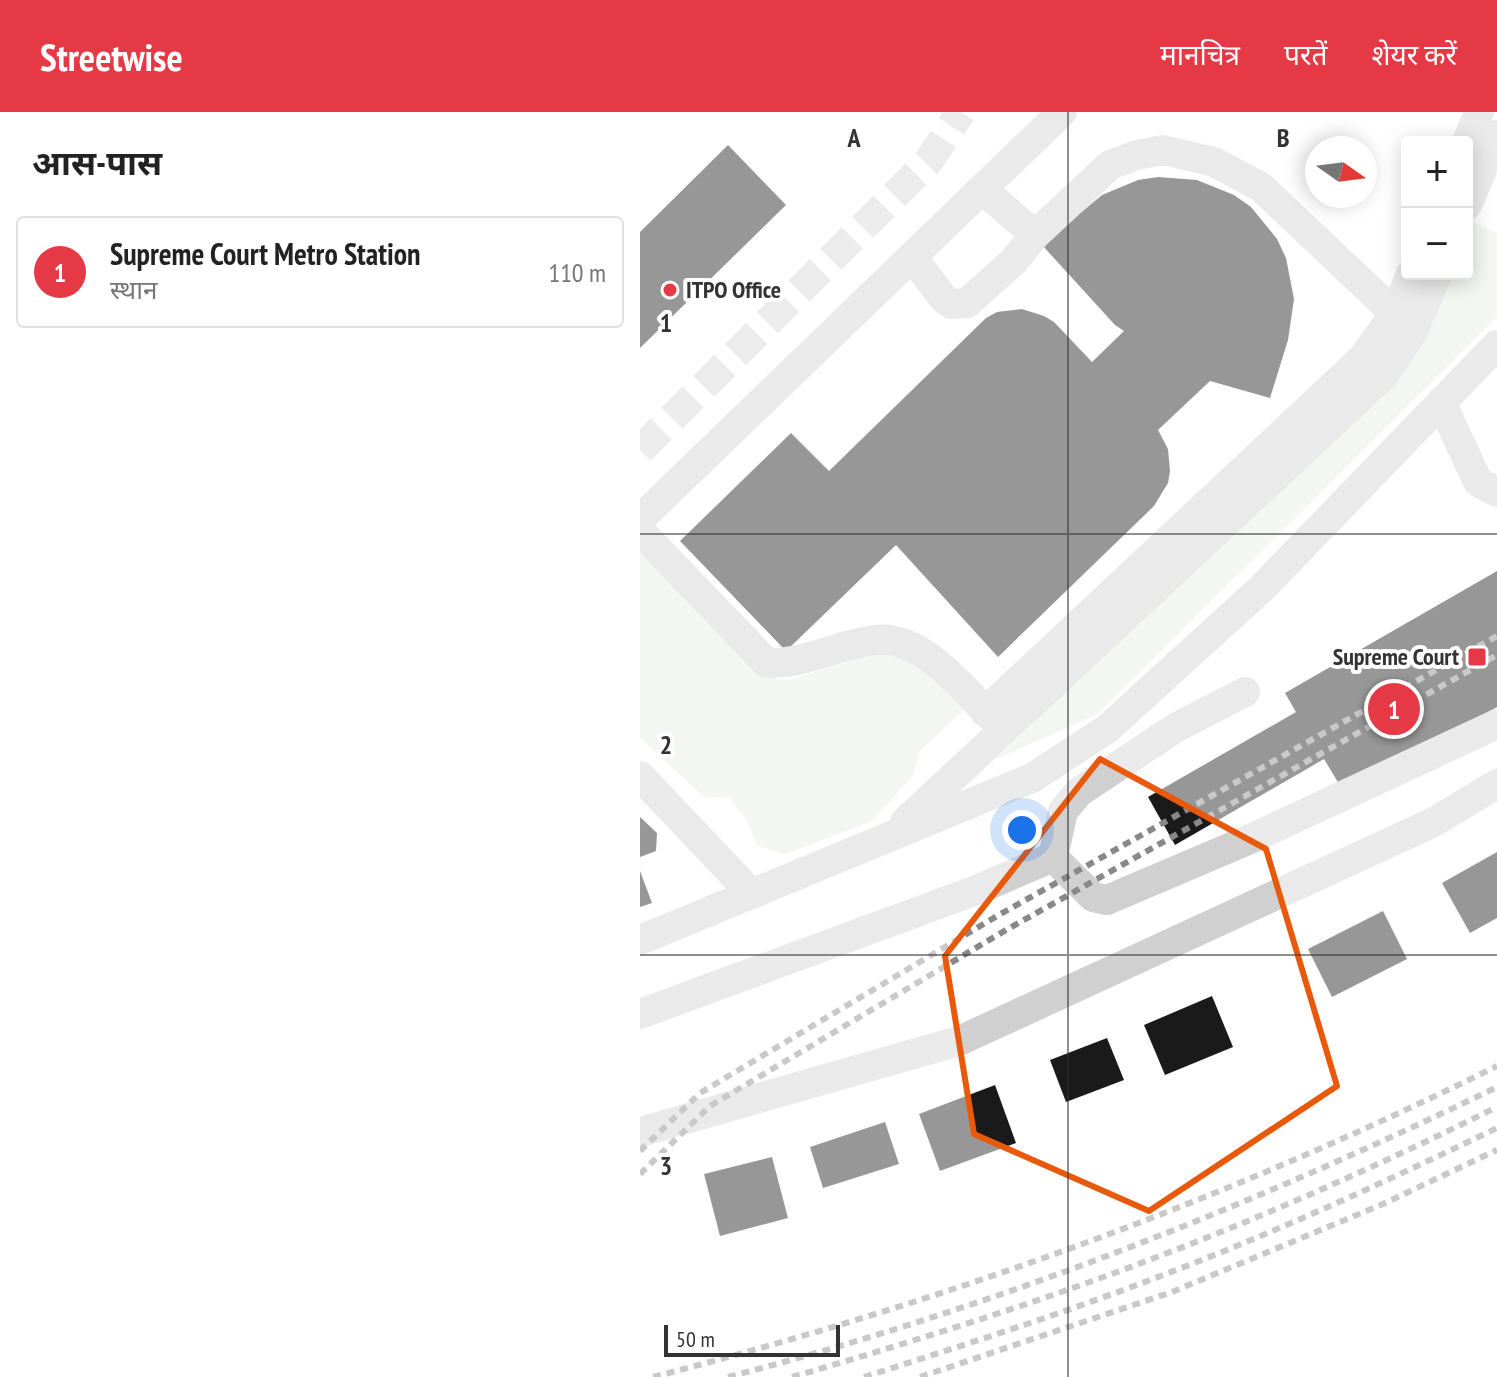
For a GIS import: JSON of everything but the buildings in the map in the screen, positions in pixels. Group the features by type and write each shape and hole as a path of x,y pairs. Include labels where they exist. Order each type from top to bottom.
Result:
{"street":[{"path":"640,519 1062,112"},
{"path":"1469,136 1479,112"},
{"path":"1473,191 1497,135"},
{"path":"912,257 944,299 952,304 967,303 1014,261 1035,235 1110,165 1163,150 1214,162 1261,187 1404,322"},
{"path":"982,189 1035,235"},
{"path":"890,836 995,721 1384,375 1404,322 1410,280"},
{"path":"1404,322 1433,280"},
{"path":"640,940 1032,778 1107,729 1261,589 1497,345"},
{"path":"1441,402 1478,482 1497,492"},
{"path":"640,531 767,663 790,664 878,639 907,645 929,656 995,721"},
{"path":"1053,857 1063,811 1079,792 1177,727 1245,692"},
{"path":"1053,857 1093,897 1107,900 1248,840 1497,724"},
{"path":"640,776 752,894"},
{"path":"640,1132 959,1041 1434,822 1497,784"},
{"path":"640,1014 974,891 1053,857"}],"highlighted area":[{"path":"1100,759 1266,849 1337,1086 1149,1211 974,1134 945,956"}],"shaded area":[{"path":"1473,222 1497,233 1497,317 1098,714 996,759 1410,360 1447,280 1473,280"},
{"path":"640,552 761,676 789,680 888,650 903,653 966,708 920,751 912,777 872,821 784,855 757,845 746,819 729,797 705,798 640,738"}],"tunnel":[{"path":"640,450 928,162 961,112"}],"railway":[{"path":"640,1151 700,1093 997,916 1497,636"},
{"path":"640,1174 710,1106 1006,930 1497,655"},
{"path":"653,1377 870,1316 1083,1244 1292,1161 1497,1066"},
{"path":"728,1377 926,1319 1120,1251 1310,1173 1497,1087"},
{"path":"792,1377 976,1321 1157,1257 1329,1186 1497,1107"},
{"path":"864,1377 1052,1316 1206,1259 1332,1205 1497,1128"},
{"path":"920,1377 1172,1292 1383,1204 1497,1150"}],"place":[{"name":"ITPO Office","path":"670,290"},
{"name":"Supreme Court","path":"1477,657"},
{"name":"Supreme Court Metro Station","path":"1394,709"}]}
